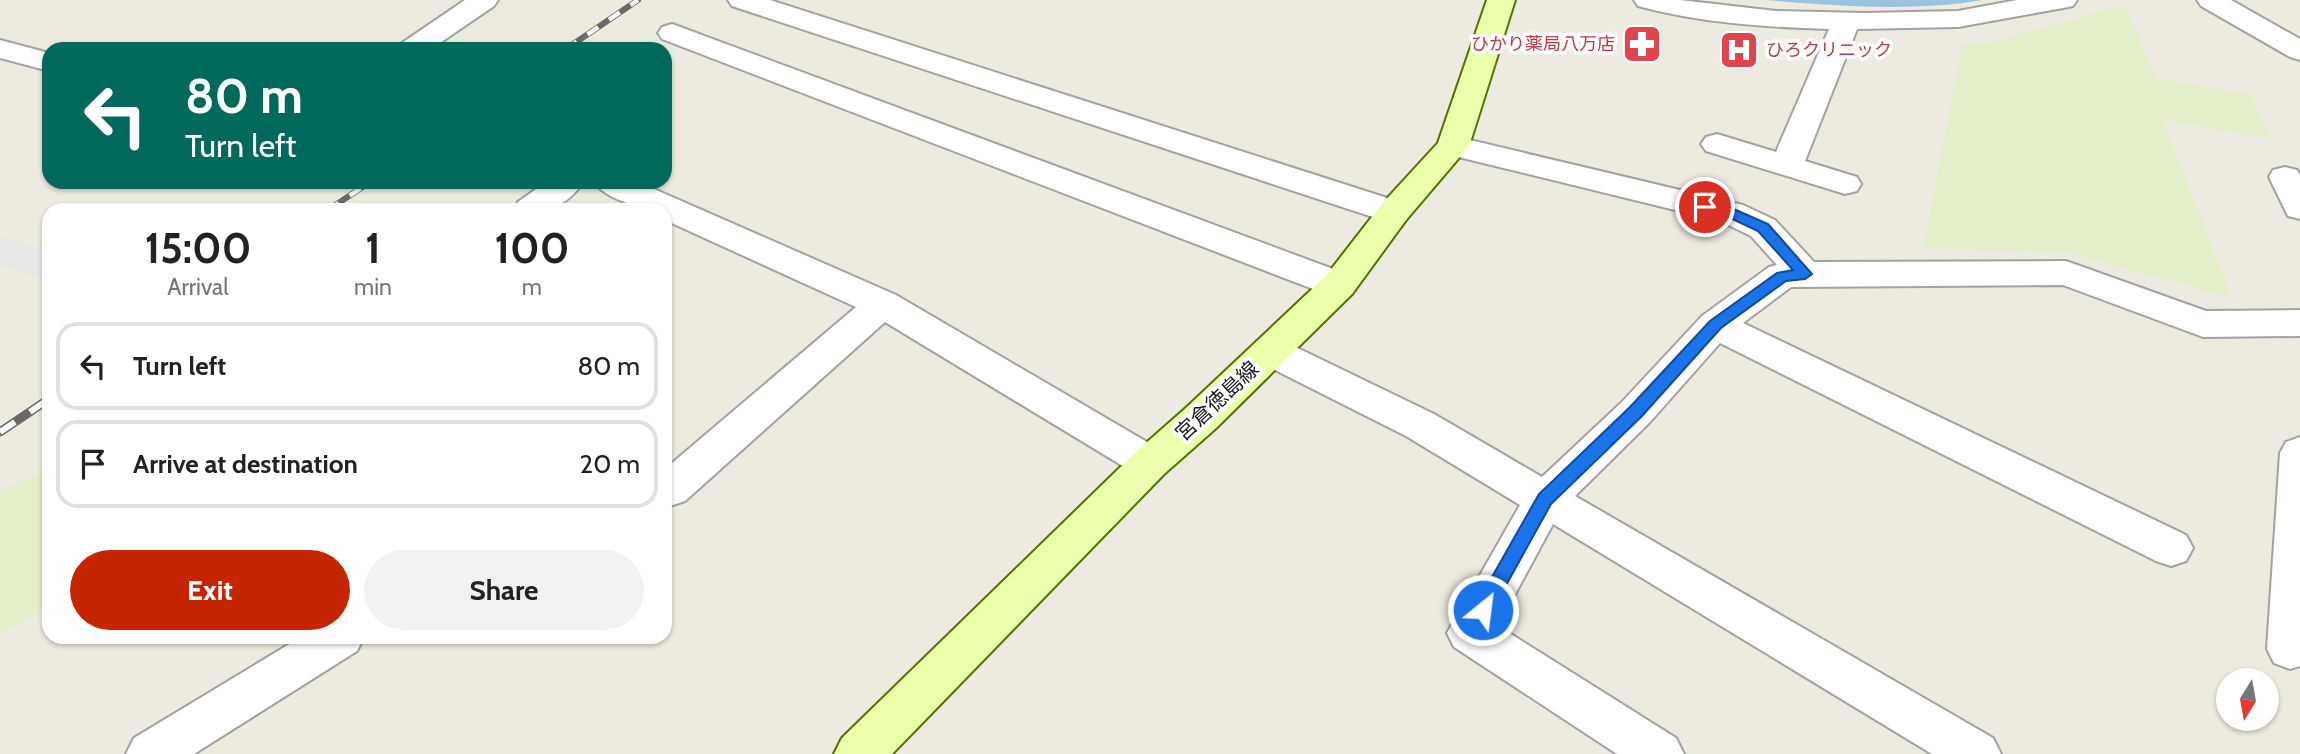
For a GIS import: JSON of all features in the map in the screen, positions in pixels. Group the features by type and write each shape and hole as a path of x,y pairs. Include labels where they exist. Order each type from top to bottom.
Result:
{"main road":[{"name":"宮倉徳島線","path":"859,754 1150,463 1339,285 1394,212 1453,146 1501,0"}],"street":[{"path":"422,42 484,0"},
{"path":"743,0 1394,212"},
{"path":"1648,0 1682,9 1776,19 1847,20 1958,19 2063,0"},
{"path":"2211,0 2300,51"},
{"path":"1787,164 1847,20"},
{"path":"672,33 1339,285"},
{"path":"0,49 42,60"},
{"path":"1717,144 1845,184"},
{"path":"1453,146 1731,213 1763,228 1805,274"},
{"path":"2285,177 2300,208"},
{"path":"539,203 558,189"},
{"path":"626,189 657,203"},
{"path":"672,210 883,304 1150,463"},
{"path":"1659,754 1470,633 1545,499 1636,412 1716,325 1782,276 2066,273 2203,324 2300,323"},
{"path":"672,487 883,304"},
{"path":"1716,325 2171,548"},
{"path":"1270,351 1420,425 1976,754"},
{"path":"2290,649 2300,453"},
{"path":"151,754 330,644"}],"green space":[{"path":"2124,5 2157,78 2252,95 2271,139 2163,120 2232,298 2070,253 1923,248 1962,44 1991,42"},
{"path":"42,472 42,612 0,633 0,491"}],"shaded area":[{"path":"0,235 42,250 42,280 0,265"}],"water":[{"path":"1766,0 1982,0 1902,7"}],"railway":[{"path":"576,42 638,0"},
{"path":"338,203 360,189"},
{"path":"0,432 42,404"}],"place":[{"name":"ひかり薬局八万店","path":"1642,44"},
{"name":"ひろクリニック","path":"1739,50"}],"route":[{"path":"1483,610 1545,499 1636,412 1731,312 1782,276 1805,274 1763,228 1731,213 1705,207"}]}
